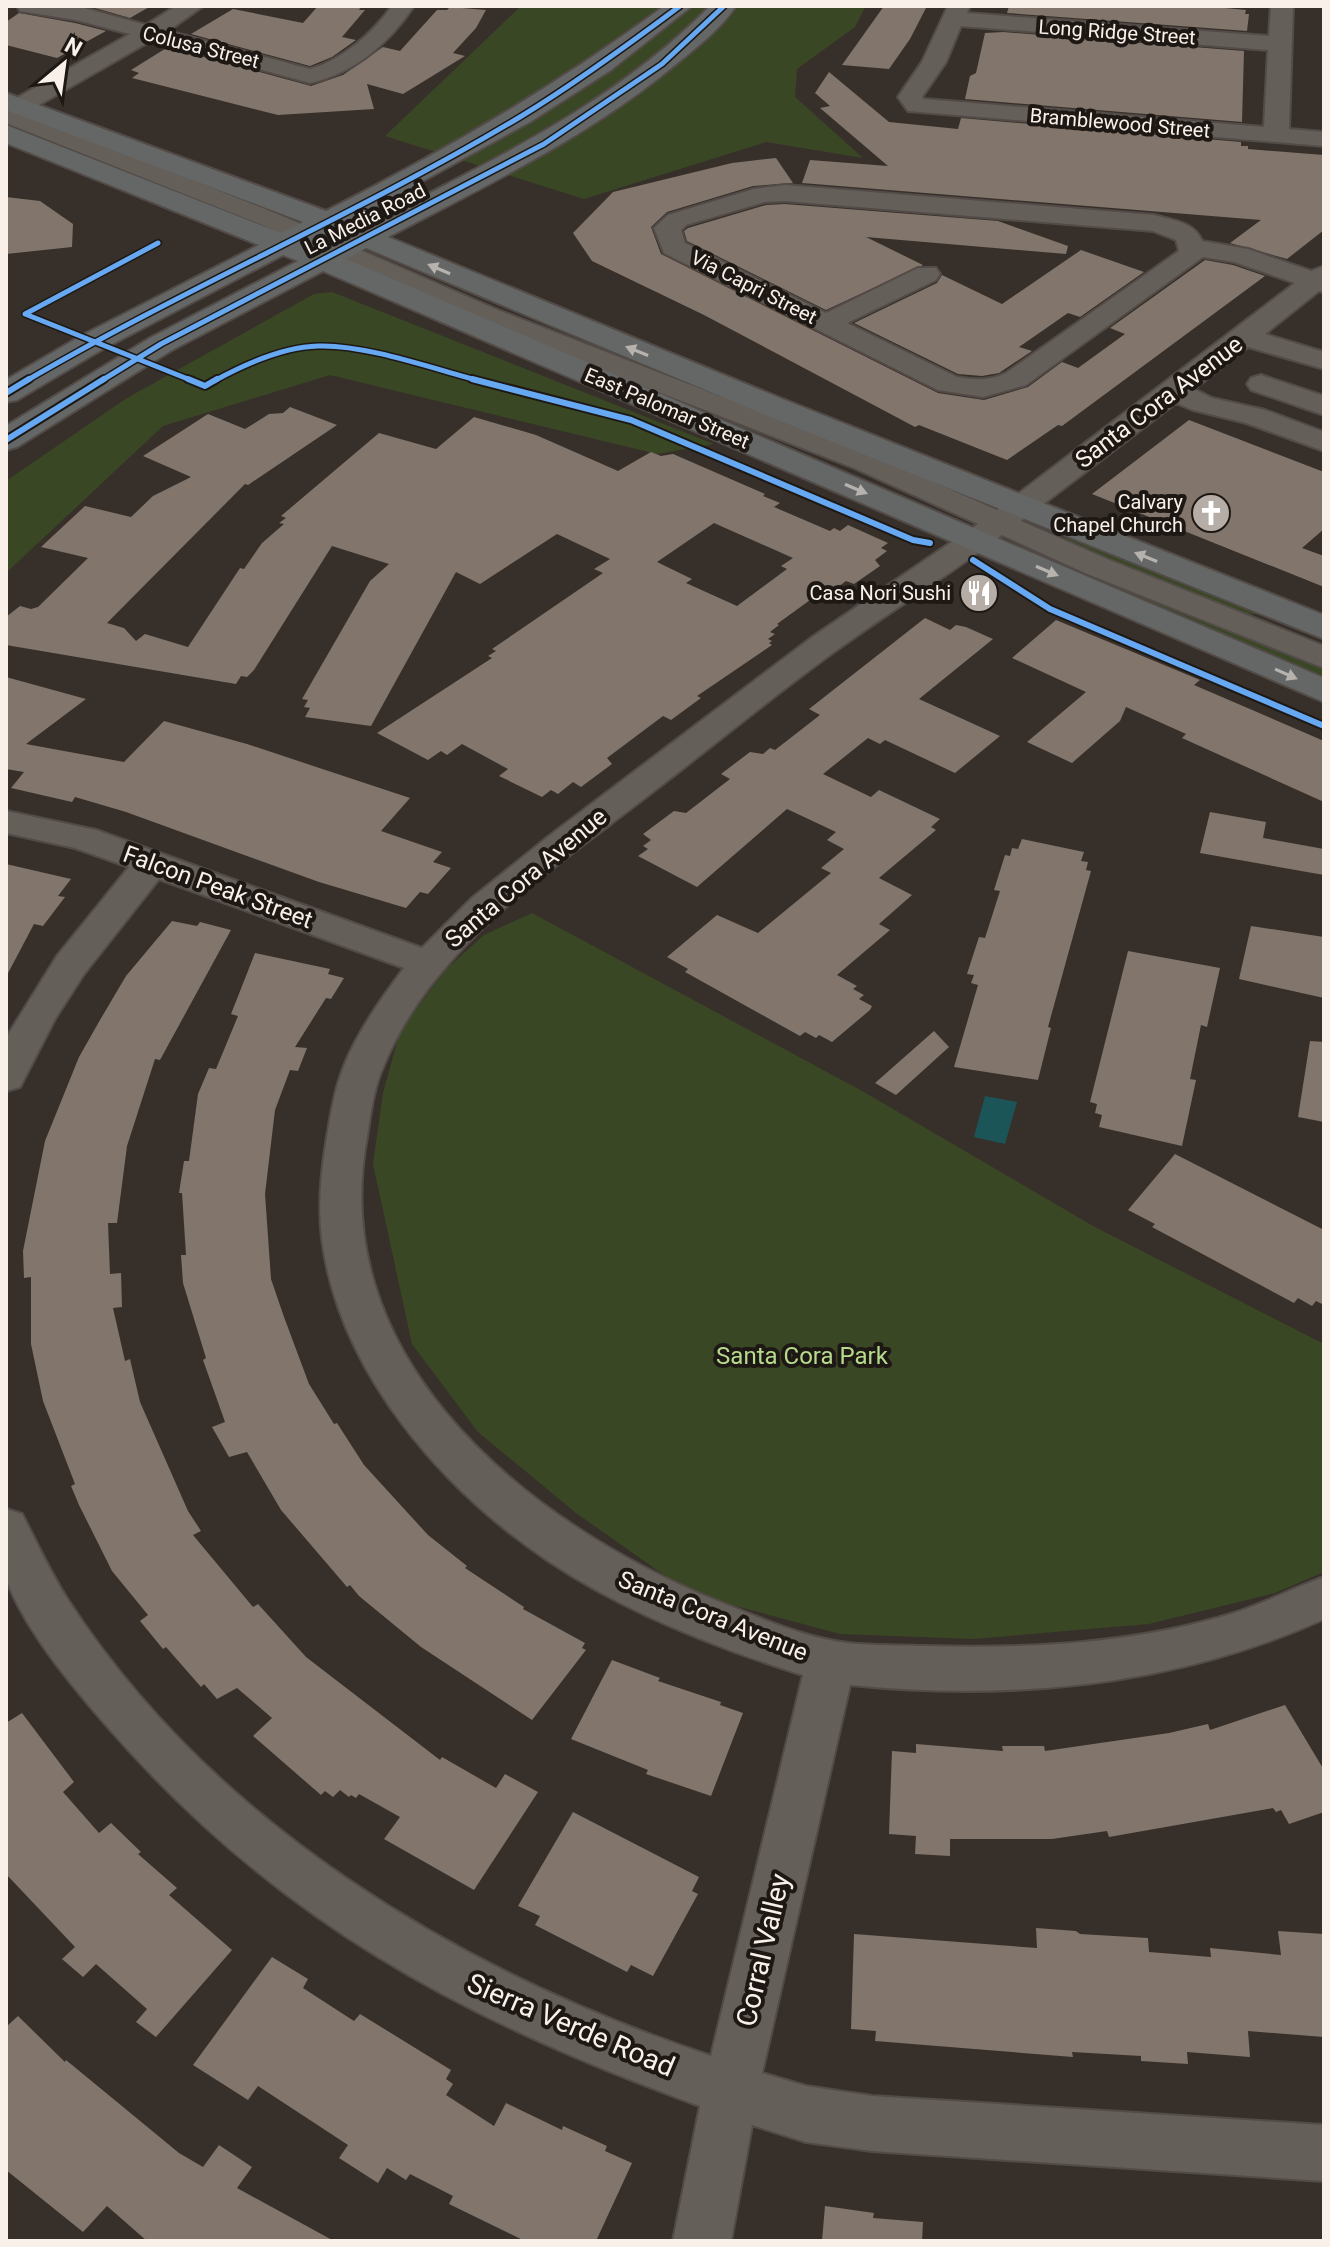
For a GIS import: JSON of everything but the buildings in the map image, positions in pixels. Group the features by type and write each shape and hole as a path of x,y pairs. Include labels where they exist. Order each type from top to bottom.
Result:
{"main road":[{"name":"La Media Road","path":"6,393 108,333 453,157 542,105 613,58 680,6"},
{"name":"La Media Road","path":"6,440 161,344 544,144 590,115 700,33 724,6"},
{"name":"East Palomar Street","path":"9,110 302,233 329,255 999,523 1324,628"},
{"name":"East Palomar Street","path":"6,133 144,189 302,233 365,238 999,523 1324,691"}],"street":[{"name":"Colusa Street","path":"28,6 77,13 310,76 328,73 381,34 403,6"},
{"path":"9,110 192,6"},
{"path":"1276,136 1282,6"},
{"name":"Long Ridge Street","path":"957,12 1280,44"},
{"name":"Bramblewood Street","path":"957,12 934,62 910,97 916,106 1324,139"},
{"path":"9,110 302,233"},
{"path":"44,127 144,189"},
{"name":"Via Capri Street","path":"785,193 1154,223 1188,236 1191,247 1193,253 1016,379 999,388 973,388 948,384 673,247 667,228 677,220 763,194 785,193"},
{"name":"Via Capri Street","path":"1191,247 1239,255 1321,280"},
{"path":"826,323 927,274"},
{"name":"Santa Cora Avenue","path":"1321,280 999,523 845,629 548,855 480,912 427,963 395,1008 364,1065 345,1136 339,1214 349,1272 367,1324 387,1366 439,1439 472,1475 553,1539 611,1575 664,1601 775,1646 867,1667 1009,1670 1071,1667 1189,1647 1244,1631 1324,1597"},
{"path":"1245,337 1324,361"},
{"path":"1261,384 1324,406"},
{"path":"1174,391 1203,404 1255,416 1324,442"},
{"path":"999,523 1096,566 1324,658"},
{"name":"Falcon Peak Street","path":"6,822 83,838 427,963"},
{"path":"9,1064 51,990 152,864"},
{"name":"Sierra Verde Road","path":"11,1552 73,1647 130,1720 209,1801 302,1878 400,1944 507,2002 650,2063 805,2113 895,2126 1324,2153"},
{"name":"Corral Valley","path":"702,2241 731,2089 831,1661"}],"green space":[{"path":"521,6 866,6 855,27 797,69 795,97 863,158 766,142 584,199 385,136"},
{"path":"332,292 714,444 657,454 330,375 163,426 6,573 6,481 127,398 314,294"},
{"path":"1068,536 1324,633 1324,643 1316,633 1274,616 1242,613 1118,564 1064,539"},
{"path":"1046,553 1324,666 1324,680 1039,557"},
{"name":"Santa Cora Park","path":"532,913 864,1092 1093,1226 1324,1344 1324,1572 1275,1593 1149,1624 973,1639 840,1634 691,1594 576,1513 478,1432 412,1344 373,1164 383,1093 400,1031 446,969 484,935"}],"water":[{"path":"985,1096 1017,1102 1005,1144 974,1137"}],"cycle path":[{"path":"6,393 90,344 436,165 520,117 602,64 680,6"},
{"path":"6,440 161,344 544,144 662,64 724,6"},
{"path":"158,243 25,314 205,386 249,364 300,348 332,346 370,353 631,420 913,540 930,543"},
{"path":"973,560 1050,609 1324,726"}],"place":[{"name":"Calvary Chapel Church","path":"1211,513"},
{"name":"Casa Nori Sushi","path":"979,593"}]}
